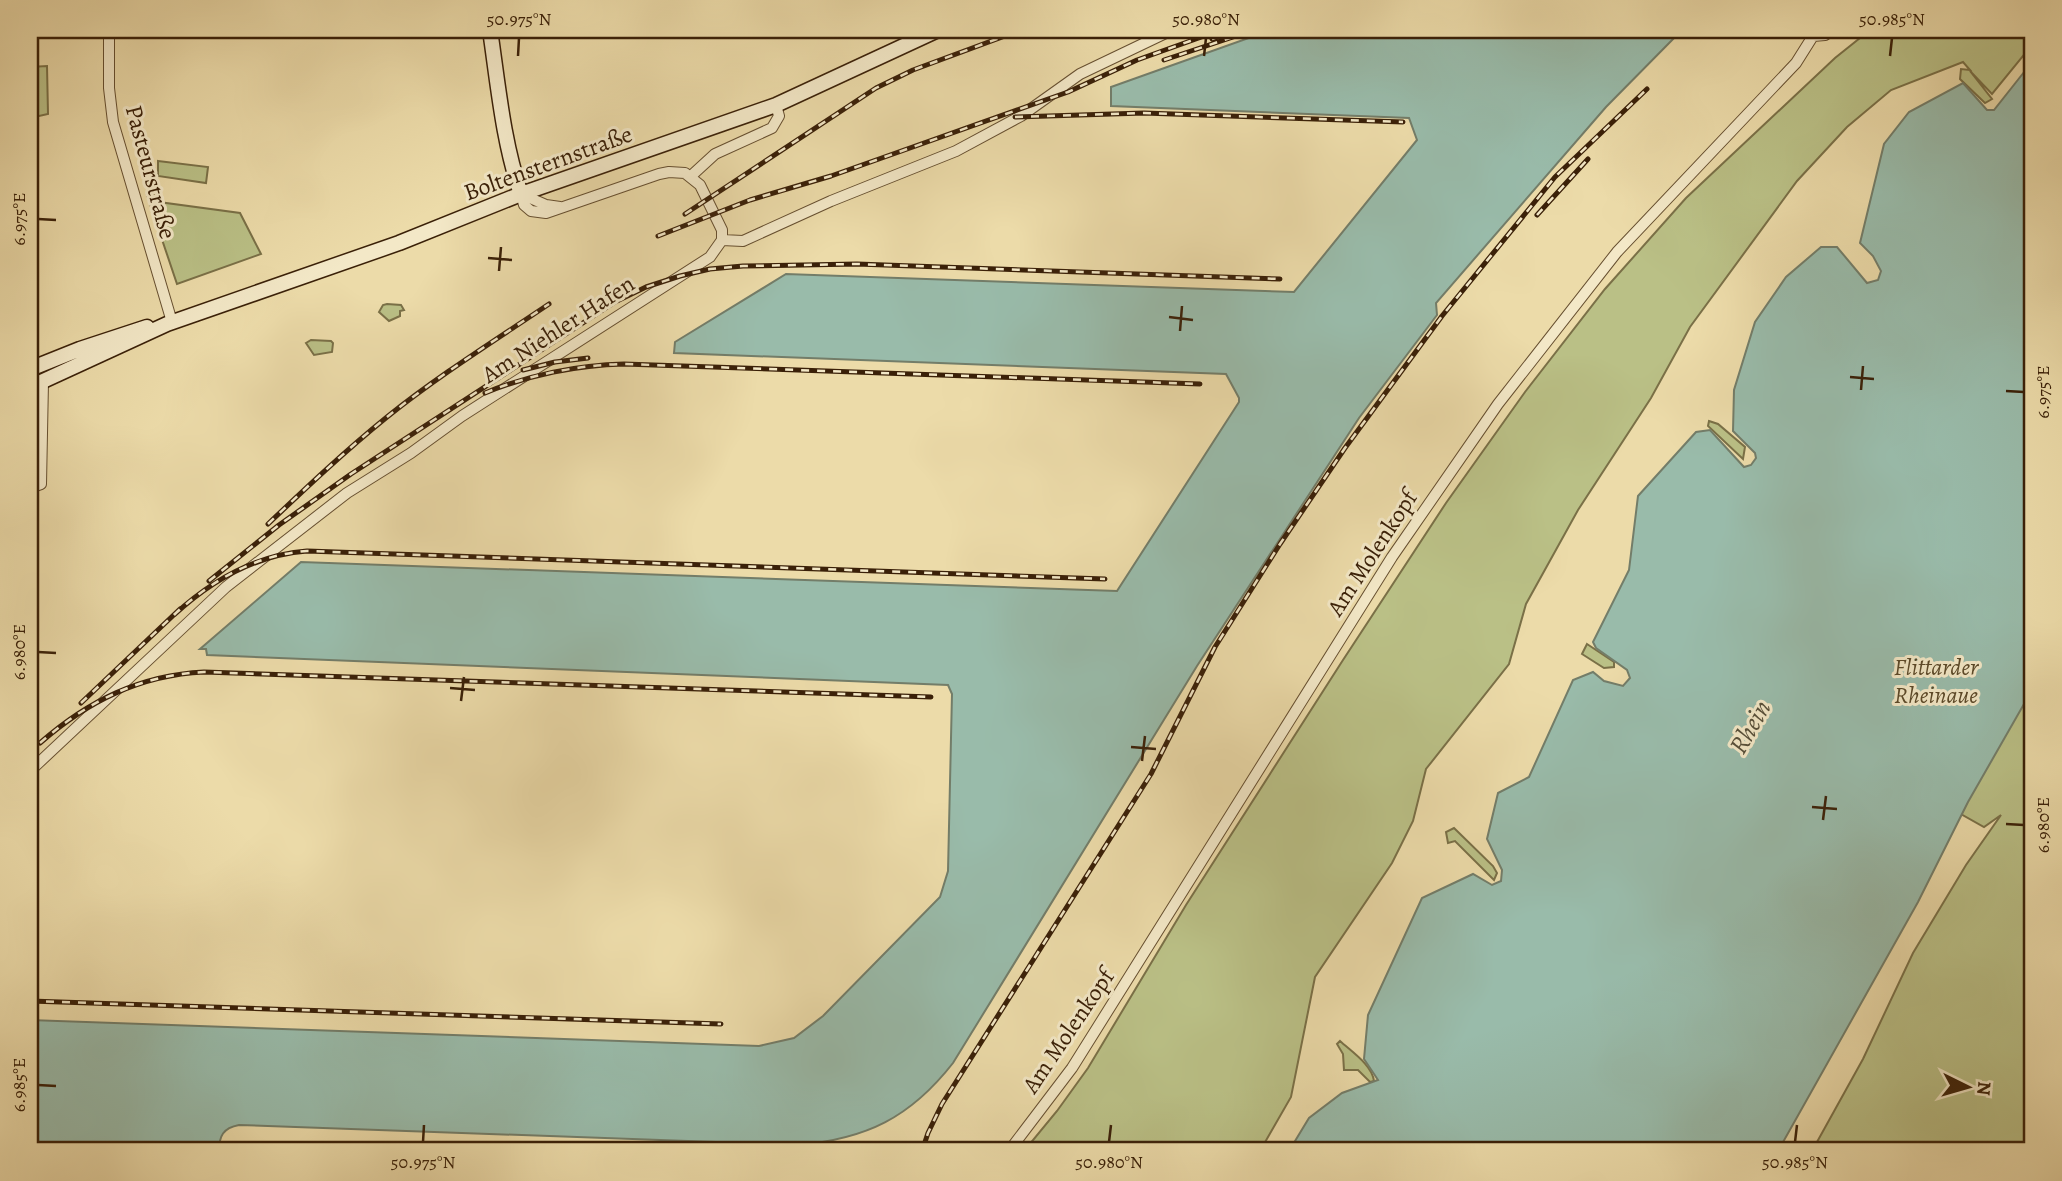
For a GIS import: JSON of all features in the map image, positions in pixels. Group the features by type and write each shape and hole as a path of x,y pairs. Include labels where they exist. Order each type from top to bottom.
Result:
{"main road":[{"path":"490,30 500,101 521,194"},
{"name":"Boltensternstraße","path":"36,385 170,323 398,243 521,194 776,106 939,30"},
{"name":"Boltensternstraße","path":"30,369 132,331 170,323"}],"street":[{"name":"Pasteurstraße","path":"109,30 109,88 113,122 170,323"},
{"path":"521,194 524,205 531,211 546,213 659,174 678,172 691,176 700,186 718,220 722,240 743,241 831,201 956,150 1021,116 1080,74 1172,30"},
{"name":"Am Molenkopf","path":"1009,1151 1072,1068 1392,557 1498,404 1617,252 1796,63 1813,36 1825,35 1832,30"},
{"path":"691,176 715,154 772,128 779,116 776,106"},
{"name":"Am Niehler Hafen","path":"30,771 226,587 347,493 704,261 718,248 722,240"},
{"path":"30,488 41,484 36,385"}],"green space":[{"path":"1870,30 2032,30 2032,45 1992,94 1970,71 1992,99 1985,103 1960,79 1961,69 1970,70 1963,62 1891,90 1847,127 1797,181 1690,327 1651,398 1578,510 1526,604 1509,664 1426,769 1413,821 1392,863 1315,977 1291,1097 1260,1151 1024,1151 1088,1068 1186,905 1343,660 1446,503 1525,392 1605,289 1686,198 1835,58"},
{"path":"47,66 48,114 30,118 30,67"},
{"path":"158,161 208,167 206,183 158,176"},
{"path":"153,194 159,202 240,213 261,254 177,284 147,195"},
{"path":"383,305 401,305 404,310 400,311 400,316 389,321 379,312"},
{"path":"311,340 331,341 332,352 314,355 306,343"},
{"path":"2032,361 2032,1151 1812,1151 1863,1059 1913,953 1966,865 2001,815 1984,827 1952,809"},
{"path":"1709,421 1718,424 1745,447 1743,459 1708,426"},
{"path":"1587,644 1614,662 1614,667 1604,668 1582,654"},
{"path":"1454,828 1493,866 1497,873 1494,880 1455,841 1448,843 1446,832"},
{"path":"1340,1041 1366,1064 1374,1081 1370,1082 1358,1070 1344,1070 1343,1054 1337,1044"}],"water":[{"path":"1271,30 1682,30 1606,107 1436,303 1437,315 1359,418 1197,666 953,1063 920,1098 903,1112 866,1131 798,1145 239,1125 229,1128 223,1134 219,1151 30,1151 30,1020 759,1046 794,1038 823,1016 940,897 948,871 952,694 948,685 207,655 206,649 200,649 301,562 1117,591 1239,402 1226,374 674,353 675,342 786,274 1294,292 1417,140 1409,118 1111,106 1111,87"},
{"name":"Rhein","path":"2032,62 2032,690 1968,802 1918,902 1778,1151 1289,1151 1309,1118 1342,1093 1378,1080 1364,1059 1368,1015 1422,898 1473,874 1492,885 1501,881 1502,870 1487,839 1498,793 1529,777 1573,680 1593,672 1604,681 1623,686 1630,678 1627,670 1596,648 1593,642 1629,570 1638,496 1696,432 1710,430 1744,467 1751,465 1756,458 1755,453 1733,431 1734,390 1755,322 1786,277 1821,247 1837,247 1867,283 1878,280 1881,271 1873,256 1860,243 1884,144 1909,112 1963,83 1987,110 1994,110"}],"railway":[{"path":"685,214 876,88 913,70 1021,30"},
{"path":"658,236 750,200 831,176 1068,92 1137,60 1221,30"},
{"path":"1212,39 1237,30"},
{"path":"1164,60 1254,30"},
{"path":"922,1151 942,1104 1151,774 1215,647 1345,448 1442,316 1555,177 1647,89"},
{"path":"1015,117 1144,113 1403,122"},
{"path":"1537,215 1588,159"},
{"path":"209,581 279,525 351,474 615,302 646,287 680,276 710,269 743,266 857,264 1280,279"},
{"path":"268,524 341,456 406,402 549,304"},
{"path":"523,370 588,358"},
{"path":"485,393 553,372 624,364 1200,384"},
{"path":"174,615 188,602 235,571 270,558 307,551 1105,579"},
{"path":"81,703 180,609"},
{"path":"40,743 77,715 116,693 158,678 204,672 931,697"},
{"path":"30,1001 721,1024"}],"park label":[{"name":"Flittarder Rheinaue","path":"1936,681"}]}
